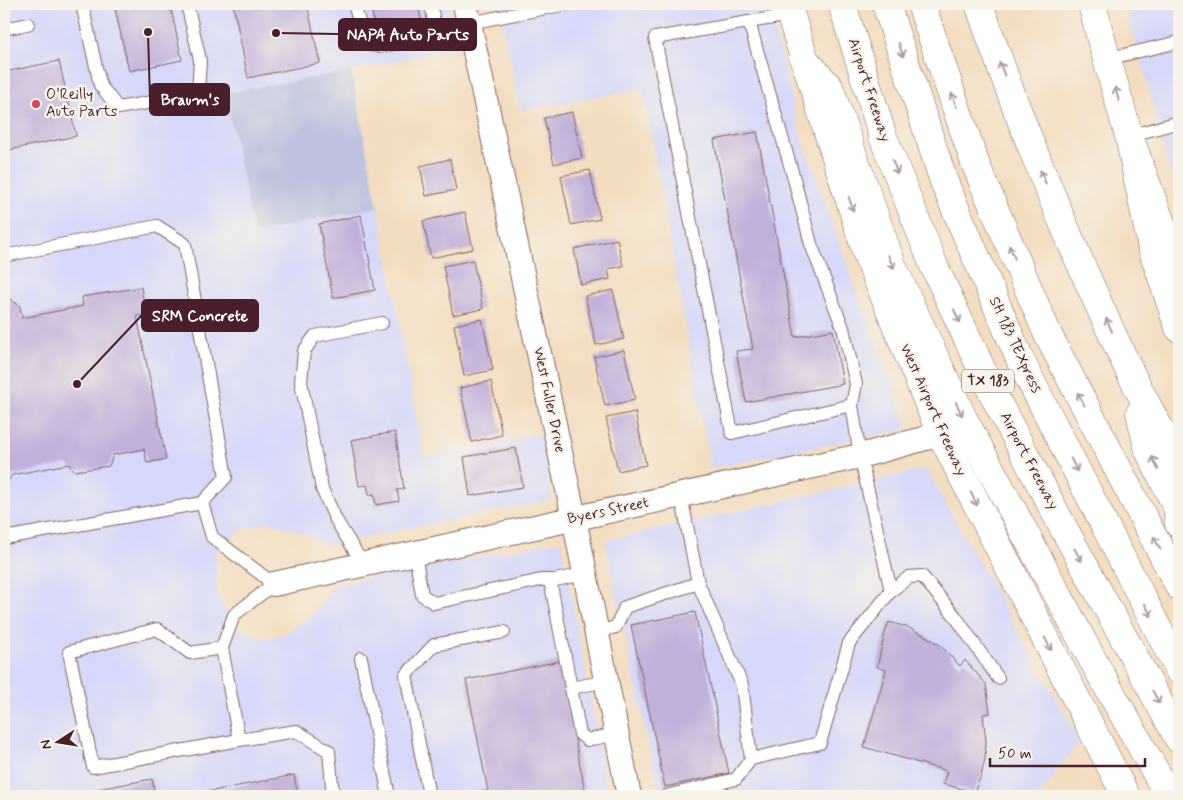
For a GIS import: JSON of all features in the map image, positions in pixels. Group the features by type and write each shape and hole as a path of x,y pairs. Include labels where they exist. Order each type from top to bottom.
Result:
{"main road":[{"name":"Airport Freeway","path":"842,4 882,134 934,266 994,396 1179,739"},
{"name":"SH 183 TEXpress","path":"886,4 944,182 1022,364 1179,670"},
{"path":"922,4 974,163 1048,336 1179,586"},
{"path":"979,4 1016,107 1051,196 1129,370 1179,465"},
{"path":"1092,4 1129,136 1179,272"},
{"name":"West Airport Freeway","path":"789,10 868,254 941,434 1125,795"},
{"path":"803,58 829,87 892,265 962,416 1096,666 1169,796"},
{"path":"1129,136 1152,248 1179,328"},
{"path":"944,182 1060,520"},
{"path":"1129,370 1149,451 1177,507 1179,524"}],"street":[{"name":"West Fuller Drive","path":"467,14 574,518 629,796"},
{"name":"Byers Street","path":"274,584 860,456 941,434"}],"lane":[{"path":"82,4 100,85 118,108 198,94 200,60 187,4"},
{"path":"354,4 363,36 371,44 380,46 420,39 431,35 434,23 431,4"},
{"path":"467,14 567,4"},
{"path":"789,10 749,22 655,38 732,433 852,405"},
{"path":"749,22 811,244 843,328 856,384 852,405 860,456 890,591"},
{"path":"4,29 28,24"},
{"path":"1106,59 1179,42"},
{"path":"1129,136 1179,122"},
{"path":"4,256 157,226 185,244 226,477 202,503 4,538"},
{"path":"363,564 336,520 322,489 301,382 304,351 315,336 382,323"},
{"path":"681,495 698,583 742,685 751,759"},
{"path":"202,503 212,537 274,584 234,615 222,648 239,740"},
{"path":"415,553 422,596 434,603 541,580 585,574"},
{"path":"666,796 736,780 751,759 820,743 849,643 890,591 909,577 922,576 955,616 998,678"},
{"path":"550,580 580,734 587,740 617,734"},
{"path":"597,632 616,627 626,607 698,583"},
{"path":"222,648 190,653 157,629 68,652 93,766 296,731 330,751 334,796"},
{"path":"429,796 406,675 434,645 504,632"},
{"path":"361,658 389,796"},
{"path":"571,688 606,681"}],"shaded area":[{"path":"4,4 450,4 459,47 351,71 226,93 254,233 378,207 424,457 543,434 551,500 326,545 300,532 267,522 241,530 215,554 217,595 234,625 260,639 285,634 317,611 333,585 561,541 608,796 4,796"},
{"path":"497,4 768,4 800,133 908,428 711,468 643,88 521,110"},
{"path":"1125,4 1179,4 1179,204 1145,75"},
{"path":"351,71 378,207 254,233 225,93"},
{"path":"926,469 1080,741 1038,796 660,796 605,541"}],"building":[{"path":"114,4 170,4 182,60 129,71"},
{"path":"233,4 307,4 320,63 248,78"},
{"path":"370,4 418,4 422,25 376,32"},
{"name":"O'Reilly Auto Parts","path":"59,61 76,136 4,151 4,72"},
{"path":"572,112 582,158 554,164 544,118"},
{"path":"757,132 795,337 833,330 843,384 746,402 736,351 753,349 714,140"},
{"path":"450,159 456,190 426,196 420,166"},
{"path":"590,170 600,219 571,225 561,176"},
{"path":"465,212 473,249 431,258 423,221"},
{"path":"361,215 375,290 333,298 319,224"},
{"path":"617,239 623,266 608,269 610,279 581,285 574,249"},
{"path":"473,260 483,309 453,315 443,266"},
{"path":"141,287 146,315 137,316 166,459 147,463 144,449 113,455 109,466 75,471 68,464 12,475 7,483 4,483 4,295 20,306 22,318 83,306 82,297"},
{"path":"613,290 624,339 596,345 585,296"},
{"path":"482,319 493,370 464,376 454,325"},
{"path":"624,350 635,400 605,406 594,357"},
{"path":"491,381 502,435 472,442 460,388"},
{"path":"635,412 646,465 618,471 606,418"},
{"path":"395,432 404,489 397,490 399,501 376,505 374,494 369,495 367,485 359,486 351,440"},
{"path":"516,448 523,487 470,496 464,457"},
{"path":"695,612 729,773 665,787 631,625"},
{"path":"889,622 907,627 924,635 940,645 960,666 965,660 986,684 990,713 983,714 986,741 985,759 981,776 974,792 943,784 947,771 864,747 886,670 877,667"},
{"path":"560,661 586,796 470,796 469,794 488,791 466,680"},
{"path":"294,775 298,796 192,796 192,795"},
{"path":"152,779 155,796 100,796 98,789"}],"place":[{"name":"Braum's","path":"148,32"},
{"name":"NAPA Auto Parts","path":"276,33"},
{"name":"O'Reilly Auto Parts","path":"36,104"},
{"name":"SRM Concrete","path":"77,384"}]}
